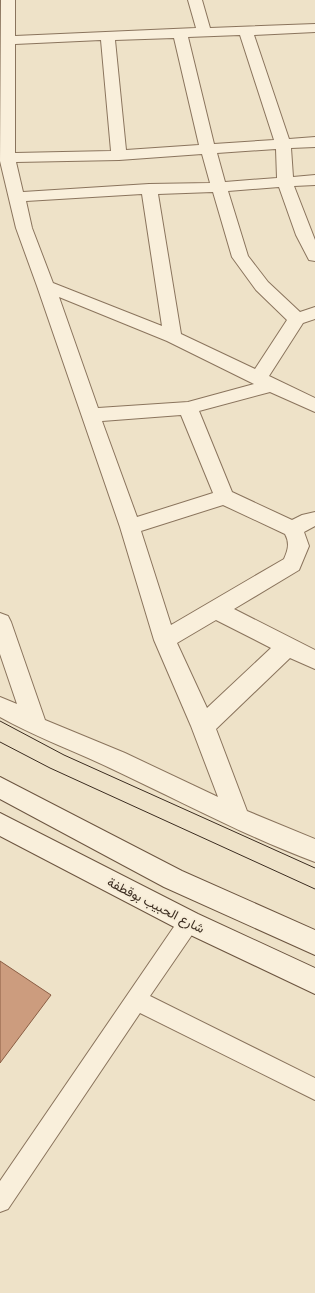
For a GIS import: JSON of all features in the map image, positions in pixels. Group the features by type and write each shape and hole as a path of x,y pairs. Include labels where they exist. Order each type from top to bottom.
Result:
{"street":[{"path":"8,0 7,158 24,228 46,286 130,527 165,640 203,726 238,818"},
{"path":"194,0 204,32"},
{"path":"7,40 315,28"},
{"path":"246,31 283,144 285,182 304,235 315,256"},
{"path":"180,33 208,150 240,257 262,286 297,319"},
{"path":"108,37 119,155"},
{"path":"7,158 119,155 315,142"},
{"path":"16,197 149,188 220,187 315,180"},
{"path":"149,188 174,337"},
{"path":"46,286 174,337 315,406"},
{"path":"91,415 188,408 265,382 297,319 315,313"},
{"path":"165,640 292,564 300,550 298,538 292,529 224,497 188,408"},
{"path":"130,527 224,497"},
{"path":"292,529 309,520 315,519"},
{"path":"216,610 315,660"},
{"path":"0,622 36,726"},
{"path":"203,726 288,646"},
{"path":"0,706 36,726 117,760 238,818 315,851"},
{"path":"0,787 173,879 315,943"},
{"name":"شارع الحبيب بوقطفة","path":"0,824 189,922 315,981"}],"lane":[{"path":"0,1201 189,922"},
{"path":"136,1000 315,1089"}],"building":[{"path":"0,961 51,995 0,1063"}],"tram line":[{"path":"0,721 64,755 315,868"},
{"path":"0,742 50,768 315,889"}]}
